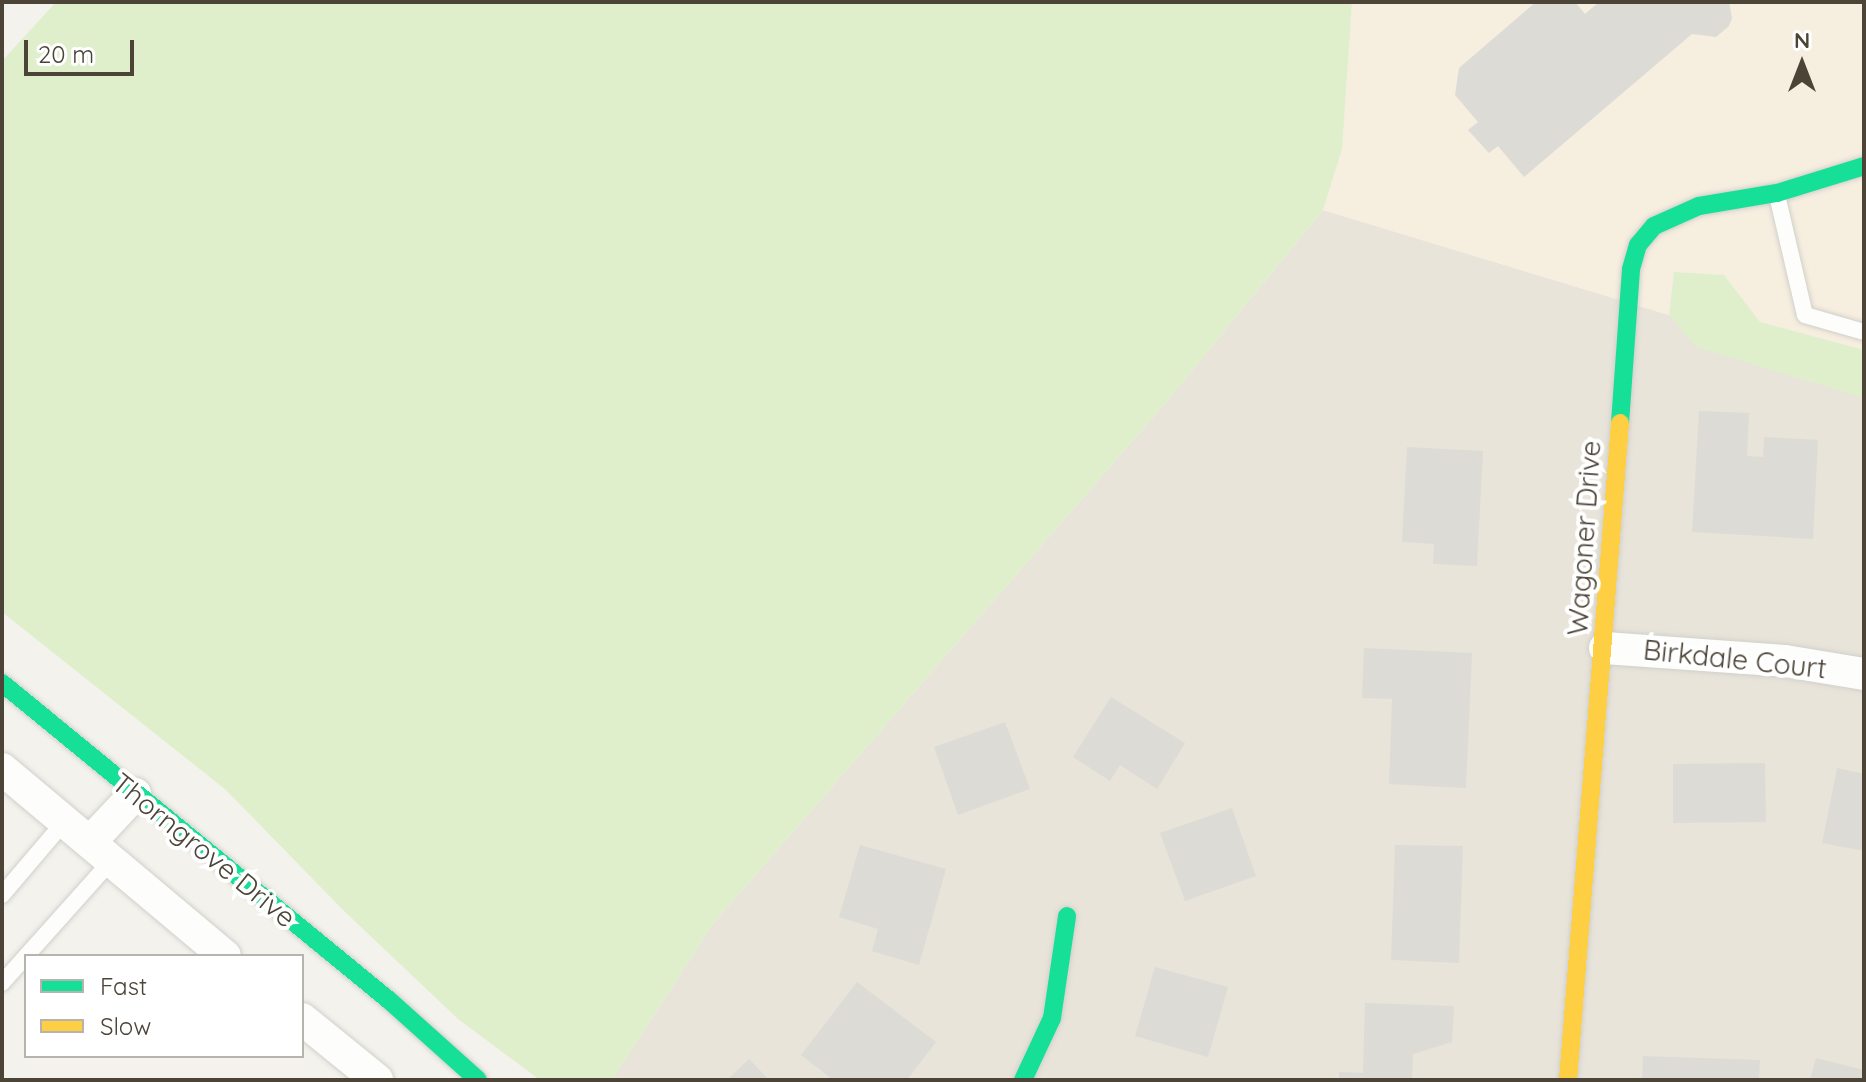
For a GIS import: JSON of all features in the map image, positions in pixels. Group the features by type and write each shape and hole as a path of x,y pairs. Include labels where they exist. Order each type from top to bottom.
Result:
{"street":[{"name":"Wagoner Drive","path":"1568,1080 1605,648 1631,269 1638,245 1654,226 1676,214 1699,206 1777,193 1864,166"},
{"name":"Birkdale Court","path":"1605,648 1785,661 1864,674"},
{"name":"Thorngrove Drive","path":"2,683 378,991 459,1073"},
{"path":"2,769 223,954"},
{"path":"100,852 135,794"},
{"path":"1023,1080 1052,1018 1067,916"},
{"path":"304,1021 377,1080"}],"lane":[{"path":"1777,193 1805,315 1864,332"},
{"path":"2,895 65,821"},
{"path":"2,983 100,852"}],"shaded area":[{"path":"1352,2 1864,2 1864,350 1760,322 1724,275 1674,272 1669,315 1323,210 1342,149"},
{"path":"1323,210 1669,315 1864,369 1864,1080 612,1080 713,924 1169,399"}],"green space":[{"path":"56,2 1352,2 1342,149 1323,210 1169,399 713,924 612,1080 540,1080 458,1019 342,909 226,790 2,612 2,61"},
{"path":"1674,272 1724,275 1760,322 1864,350 1864,398 1696,347 1669,315"}],"building":[{"path":"1536,2 1575,2 1585,14 1599,2 1729,2 1732,18 1729,26 1716,37 1692,34 1524,177 1498,146 1489,153 1468,130 1478,122 1455,95 1459,68"},
{"path":"1699,411 1749,413 1747,456 1763,457 1764,437 1818,440 1813,539 1692,532"},
{"path":"1407,447 1483,451 1477,566 1433,564 1434,544 1402,542"},
{"path":"1364,648 1472,653 1466,788 1389,784 1392,699 1362,698"},
{"path":"1111,697 1185,743 1157,789 1120,765 1110,781 1073,757"},
{"path":"1005,722 1030,789 958,815 934,747"},
{"path":"1765,763 1766,822 1673,823 1673,764"},
{"path":"1837,768 1864,774 1864,851 1822,843"},
{"path":"1232,808 1256,876 1185,901 1160,833"},
{"path":"860,845 946,869 919,965 872,951 878,929 839,917"},
{"path":"1395,845 1463,846 1459,963 1391,960"},
{"path":"1155,967 1228,987 1208,1057 1135,1036"},
{"path":"857,982 936,1042 907,1080 833,1080 801,1055"},
{"path":"1365,1003 1454,1006 1452,1042 1413,1054 1412,1080 1339,1080 1339,1072 1363,1073"},
{"path":"1643,1056 1760,1060 1759,1080 1642,1080"},
{"path":"1816,1058 1864,1070 1864,1080 1810,1080"},
{"path":"749,1059 769,1080 727,1080"}],"traffic: fast":[{"path":"1620,423 1631,269 1638,245 1654,226 1699,206 1777,193 1864,166"},
{"path":"2,683 390,1001 478,1080"},
{"path":"1023,1080 1052,1018 1067,916"}],"traffic: slow":[{"path":"1568,1080 1620,423"}]}
